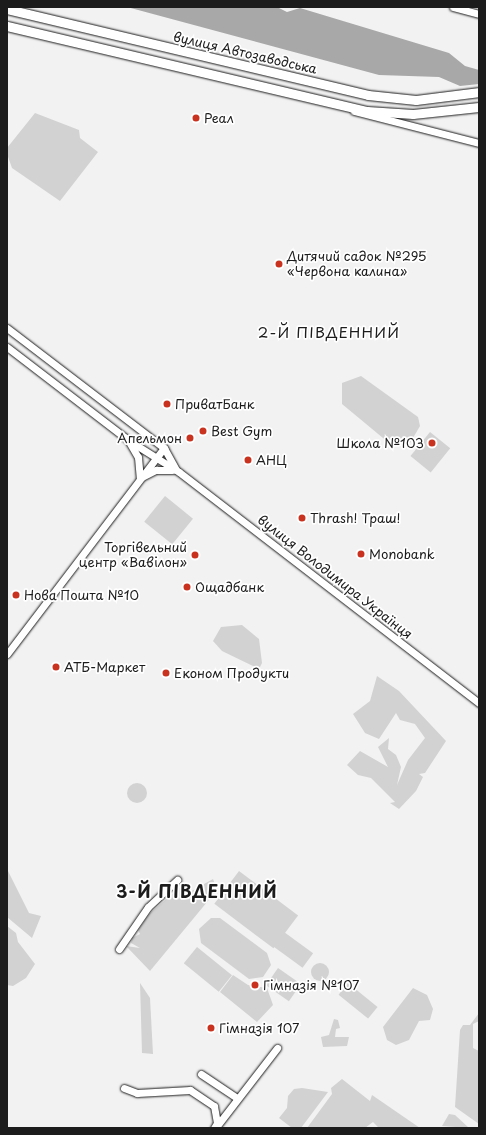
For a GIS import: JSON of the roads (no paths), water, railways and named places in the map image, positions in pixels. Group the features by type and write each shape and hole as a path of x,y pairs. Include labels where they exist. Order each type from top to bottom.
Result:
{"main road":[{"name":"вулиця Автозаводська","path":"7,9 78,25 286,77 368,95 416,100 479,92"},
{"path":"75,40 78,25"},
{"path":"7,26 75,40 344,107 414,114 479,107"},
{"path":"283,93 286,77"}],"street":[{"path":"453,7 479,14"},
{"path":"344,107 363,115 479,144"},
{"name":"вулиця Володимира Українця","path":"7,328 164,448 176,470"},
{"path":"7,347 128,440 138,457 140,479"},
{"name":"вулиця Володимира Українця","path":"128,440 155,459 176,470 479,703"},
{"path":"7,654 164,448"},
{"path":"140,479 156,470 176,470"},
{"path":"119,949 148,907 177,880"},
{"path":"215,1128 277,1048"},
{"path":"201,1074 237,1098"},
{"path":"124,1088 137,1093 190,1090 214,1106 217,1123 215,1128"}],"place":[{"name":"Реал","path":"196,118"},
{"name":"Дитячий садок №295 «Червона калина»","path":"279,264"},
{"name":"ПриватБанк","path":"167,404"},
{"name":"Best Gym","path":"203,431"},
{"name":"Апельмон","path":"190,438"},
{"name":"Школа №103","path":"432,443"},
{"name":"АНЦ","path":"248,460"},
{"name":"Thrash! Траш!","path":"302,518"},
{"name":"Monobank","path":"361,554"},
{"name":"Торгівельний центр «Вавілон»","path":"195,555"},
{"name":"Ощадбанк","path":"187,587"},
{"name":"Нова Пошта №10","path":"16,595"},
{"name":"АТБ-Маркет","path":"56,667"},
{"name":"Економ Продукти","path":"166,673"},
{"name":"Гімназія №107","path":"255,985"},
{"name":"Гімназія 107","path":"211,1028"}],"district":[{"name":"2-Й ПІВДЕННИЙ","path":"329,332"},
{"name":"3-Й ПІВДЕННИЙ","path":"197,892"}]}
